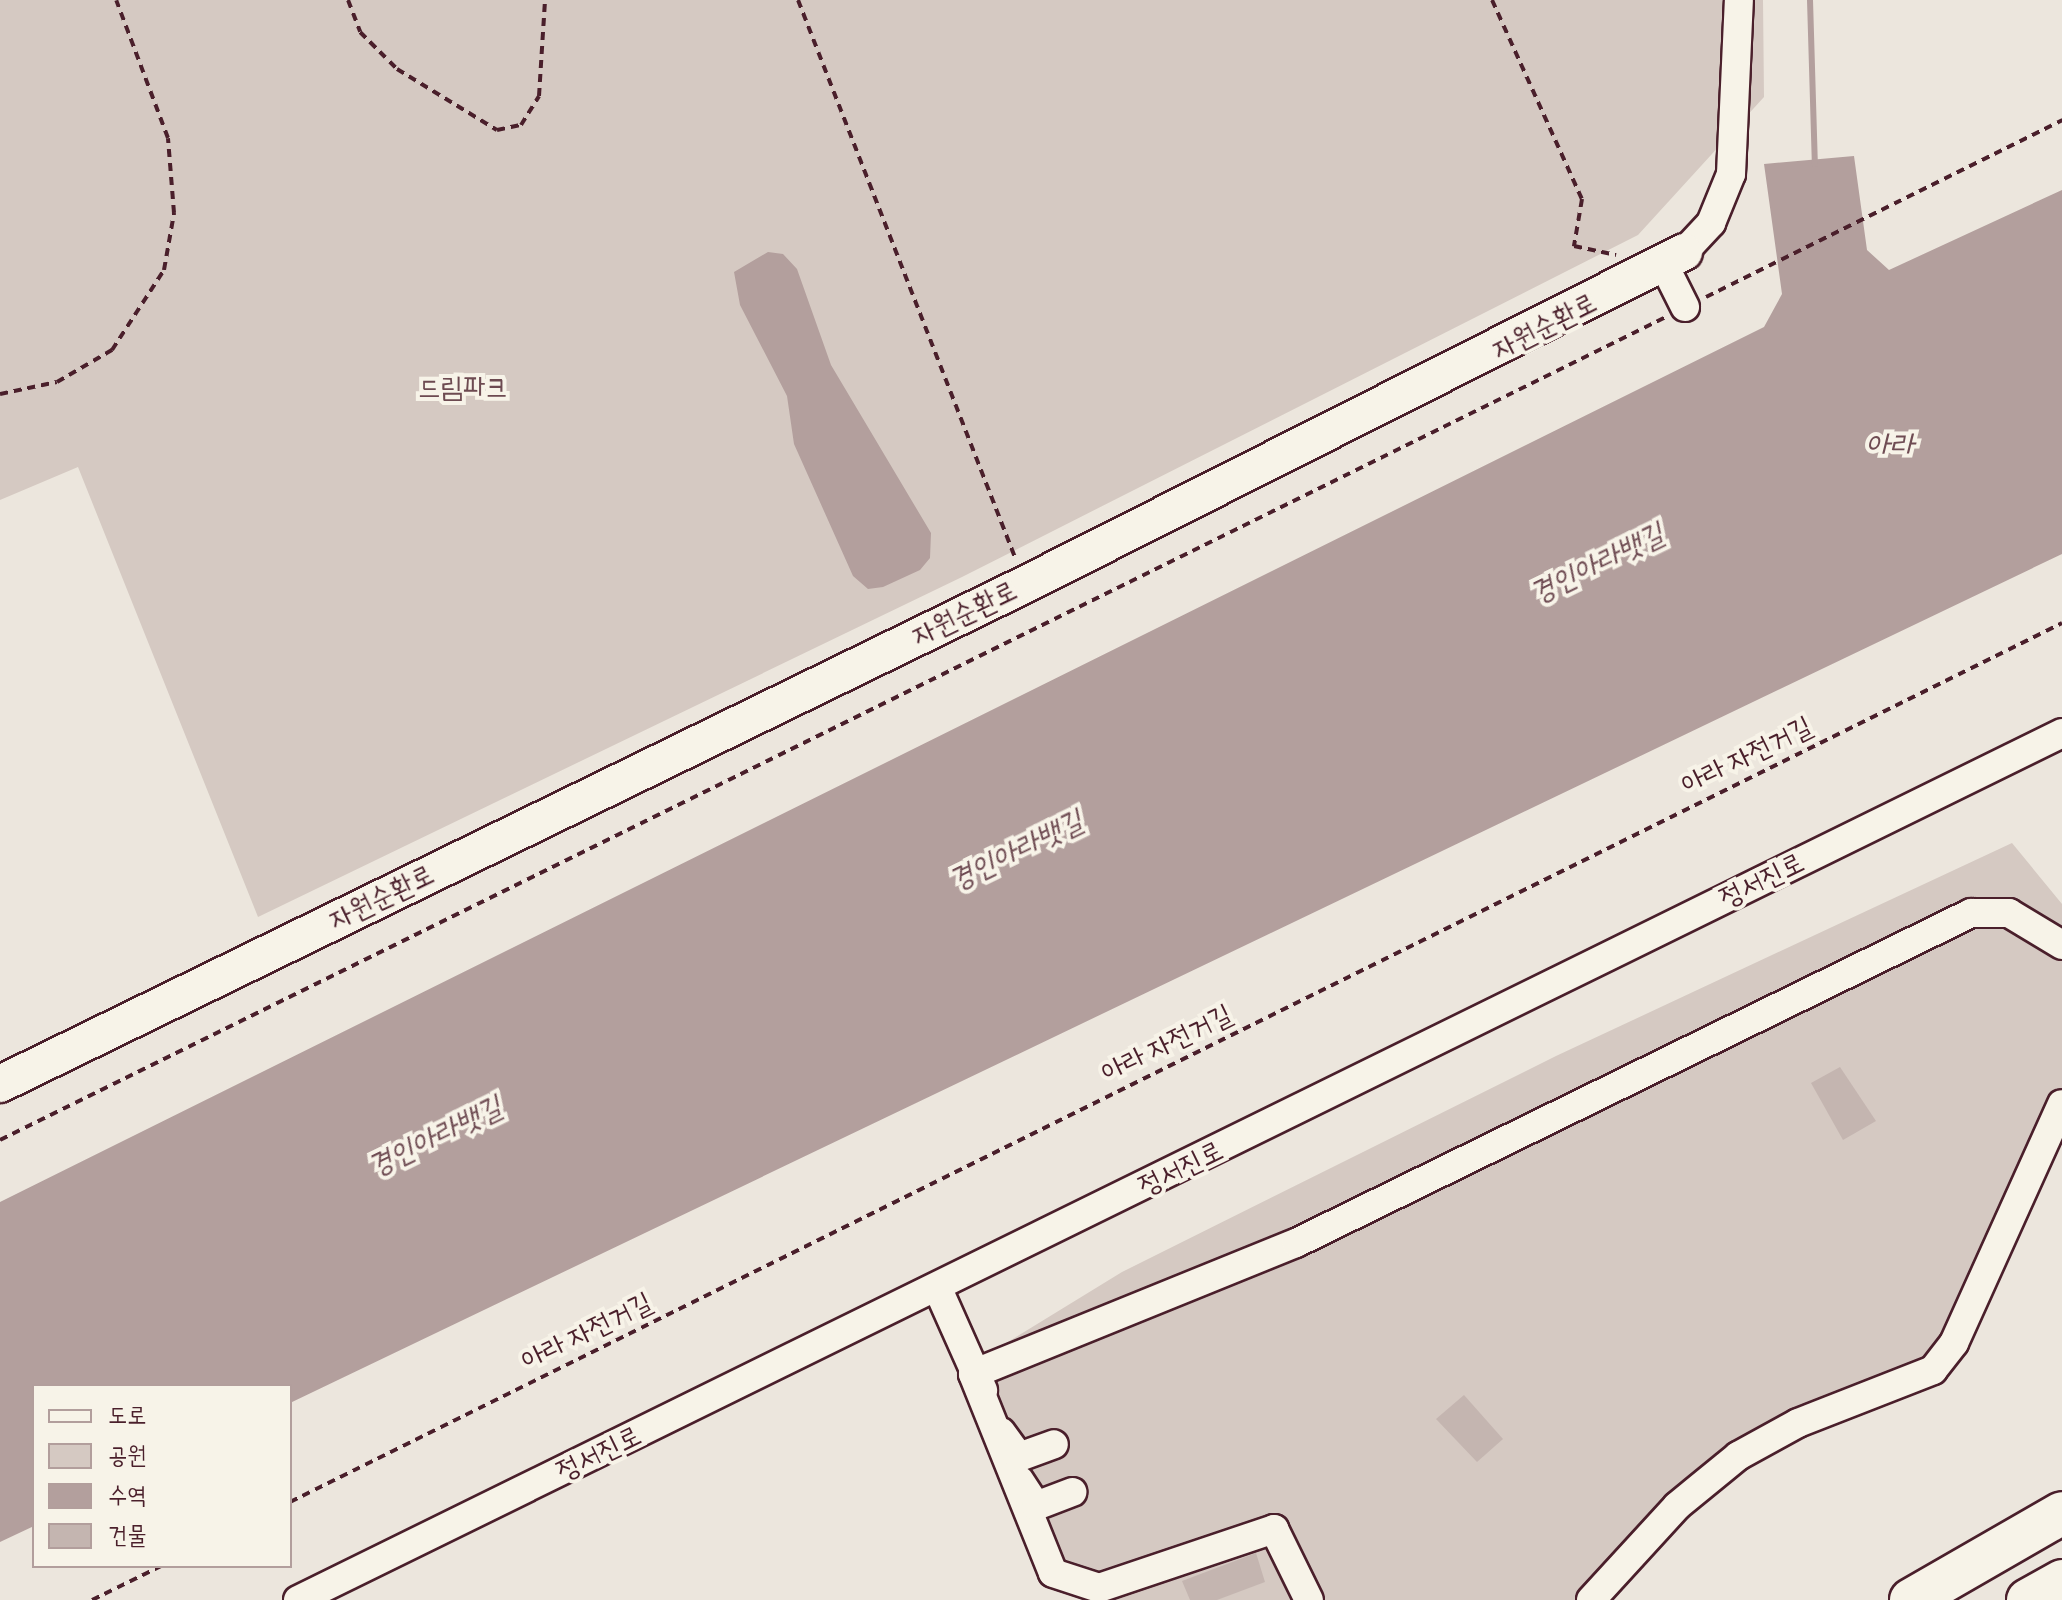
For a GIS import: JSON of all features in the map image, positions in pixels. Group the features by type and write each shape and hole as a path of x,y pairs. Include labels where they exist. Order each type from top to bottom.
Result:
{"highway":[{"path":"1911,1600 2062,1513"},
{"path":"2028,1600 2062,1581"}],"main road":[{"name":"자원순환로","path":"0,1084 1026,584 1674,258"}],"street":[{"name":"자원순환로","path":"1674,258 1711,223 1731,174 1739,0"},
{"path":"1674,258 1685,307"},
{"name":"정서진로","path":"298,1600 938,1289 2062,733"},
{"path":"973,1374 1333,1226 1971,913 2009,913 2062,945"},
{"path":"1591,1600 1677,1506 1738,1456 1798,1423 1933,1370 1954,1343 2062,1104"},
{"path":"938,1289 1014,1470 1042,1555 1074,1585 1114,1584 1262,1528 1283,1534 1309,1600"},
{"path":"1014,1470 1054,1444"},
{"path":"1014,1470 1036,1506 1072,1492"}],"path":[{"path":"0,394 57,382 112,350 164,270 174,213 168,138 116,0"},
{"path":"348,0 360,32 397,69 497,130 521,125 539,96 545,0"},
{"path":"798,0 1026,584"},
{"path":"1492,0 1582,199 1574,246 1619,256"},
{"path":"0,1140 2062,120"},
{"name":"아라 자전거길","path":"292,1501 2062,623"},
{"path":"92,1600 157,1568"}],"green space":[{"name":"드림파크","path":"0,0 1763,0 1764,97 1638,235 962,577 258,917 78,467 0,500"},
{"path":"2012,843 2062,904 2062,1121 1937,1377 1783,1437 1702,1493 1599,1600 1106,1600 1071,1590 962,1370 1122,1272 1556,1056"}],"water":[{"name":"아라","path":"1854,156 1867,250 1889,270 2062,190 2062,554 292,1402 292,1384 32,1384 32,1527 0,1542 0,1202 1764,327 1782,294 1764,164"},
{"path":"768,252 783,254 797,269 831,365 931,533 930,558 920,570 883,587 868,589 853,576 794,444 787,396 740,305 734,272"}],"building":[{"path":"1840,1067 1876,1121 1843,1140 1811,1083"},
{"path":"1464,1395 1503,1439 1477,1462 1436,1419"},
{"path":"1256,1553 1265,1582 1217,1600 1190,1600 1182,1581"}],"waterway":[{"path":"1810,0 1815,164"}],"water label":[{"name":"경인아라뱃길","path":"1597,564"},
{"name":"경인아라뱃길","path":"1016,851"},
{"name":"경인아라뱃길","path":"435,1137"}]}
